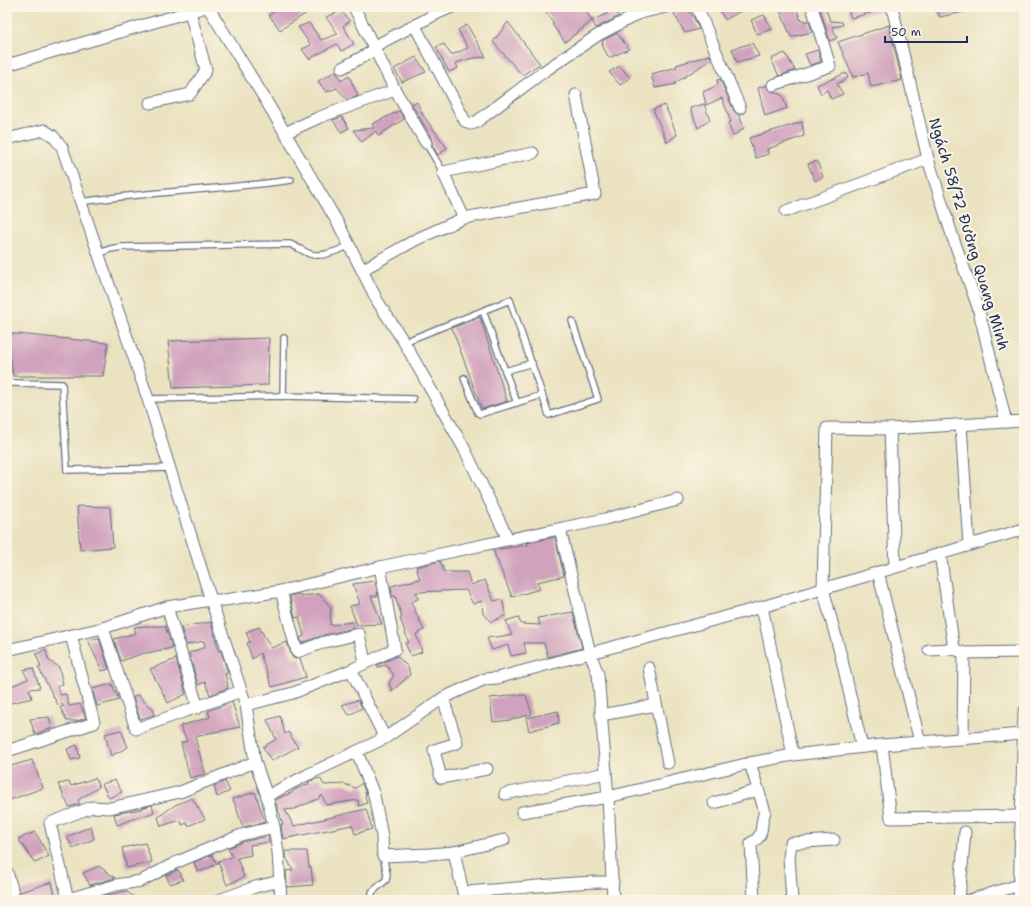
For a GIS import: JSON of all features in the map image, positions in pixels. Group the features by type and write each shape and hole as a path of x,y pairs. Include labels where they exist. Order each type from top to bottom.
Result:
{"street":[{"path":"7,65 207,7 285,133 350,246 378,302 404,342 465,450 508,539"},
{"path":"354,7 395,90 426,143"},
{"path":"342,68 374,48 415,26 436,10 452,7"},
{"path":"415,26 465,121 470,124 475,123 487,115 543,72 638,10 666,7"},
{"path":"697,7 740,108"},
{"path":"773,86 830,66 812,7"},
{"name":"Ngách 58/72 Đường Quang Minh","path":"892,7 928,159 953,238 978,307 1006,422"},
{"path":"150,102 190,94 206,70 190,12"},
{"path":"285,133 320,116 395,90"},
{"path":"362,270 417,239 464,218 595,194 576,95"},
{"path":"7,139 44,130 53,136 62,147 148,399 211,600 246,705 255,762 267,796 274,827 278,852 281,900"},
{"path":"464,218 443,172 533,153"},
{"path":"786,211 928,159"},
{"path":"862,747 841,656 823,589 827,428 890,429 1024,421"},
{"path":"961,425 969,545"},
{"path":"890,429 895,567"},
{"path":"7,650 102,628 167,607 281,591 380,567 605,519 678,500"},
{"path":"560,529 590,654 598,674 608,798 613,900"},
{"path":"267,796 307,775 386,738 443,698 485,679 497,678 590,654 762,607 1024,529"},
{"path":"940,553 959,651 964,739"},
{"path":"246,705 293,693 351,670 395,649 380,567"},
{"path":"878,572 920,742"},
{"path":"281,591 297,652 325,642 359,634 365,662"},
{"path":"167,607 198,708"},
{"path":"762,607 793,755"},
{"path":"102,628 136,729 241,692"},
{"path":"7,751 94,723 71,635"},
{"path":"929,650 1024,652"},
{"path":"649,668 668,764"},
{"path":"351,670 386,738"},
{"path":"443,698 457,743 434,750 441,778 487,769"},
{"path":"601,715 656,705"},
{"path":"1018,900 1022,816 1024,712"},
{"path":"522,812 608,798 750,763 793,755 882,745 1023,734"},
{"path":"882,745 891,818 1022,816"},
{"path":"358,752 374,795 382,836 383,856 454,852 504,840"},
{"path":"255,762 180,792 110,808 92,807 50,823 68,900 116,885 141,881 175,863 233,838 274,827"},
{"path":"750,763 765,812 762,819 762,831 758,840 751,843 754,900"},
{"path":"505,794 606,773"},
{"path":"714,803 758,790"},
{"path":"959,900 965,832"},
{"path":"792,900 789,857 791,843 834,840"},
{"path":"454,852 463,892 574,882 613,882"},
{"path":"8,876 14,900"},
{"path":"219,900 255,887 280,881"},
{"path":"970,900 1019,885"}],"lane":[{"path":"426,143 443,172"},
{"path":"80,202 128,195 245,186 291,180"},
{"path":"98,254 110,249 122,247 290,244 310,254 318,255 331,253 350,246"},
{"path":"404,342 510,300 549,415 598,399 572,320"},
{"path":"483,311 517,403"},
{"path":"283,396 284,338"},
{"path":"505,371 532,363"},
{"path":"464,378 479,414 542,395"},
{"path":"11,383 62,384 67,470 170,468"},
{"path":"148,399 283,396 412,399"},
{"path":"372,900 372,892 386,880 387,874 383,856"}],"building":[{"path":"282,7 316,7 280,30 269,15"},
{"path":"542,7 584,7 592,21 565,42 552,24 554,23"},
{"path":"604,7 611,7 619,16 596,28 592,20 607,14"},
{"path":"687,7 699,29 685,33 674,14"},
{"path":"718,7 748,7 725,20"},
{"path":"796,7 801,21 809,21 812,32 791,37 779,8"},
{"path":"819,7 825,7 830,21 842,22 843,25 832,27 837,38 830,41"},
{"path":"847,7 882,7 882,10 851,18"},
{"path":"936,7 968,7 968,11 940,17"},
{"path":"341,11 350,21 343,26 354,44 341,51 337,44 309,59 302,49 311,45 298,27 309,23 321,40 338,34 326,17"},
{"path":"764,15 772,29 757,34 751,20"},
{"path":"508,22 540,64 522,75 493,42"},
{"path":"467,25 486,57 473,58 456,63 458,68 449,72 436,47 444,44 451,55 468,48 458,30"},
{"path":"889,25 902,80 871,87 868,73 853,77 838,42"},
{"path":"617,33 629,49 609,58 602,45 602,41"},
{"path":"752,43 759,56 737,62 732,49"},
{"path":"818,50 821,62 810,65 805,54"},
{"path":"785,53 795,70 779,76 771,59"},
{"path":"710,55 712,59 675,83 676,84 655,88 651,74 677,67 676,65"},
{"path":"416,57 426,72 402,82 394,69"},
{"path":"620,66 630,78 620,85 609,72"},
{"path":"336,71 341,81 349,76 358,96 347,100 337,88 326,92 318,81"},
{"path":"846,73 848,78 837,84 843,94 831,99 827,90 821,94 817,85"},
{"path":"720,79 734,111 739,115 744,128 733,136 728,123 731,122 722,98 706,105 703,92 718,85 717,80"},
{"path":"766,85 769,90 782,95 787,108 765,116 758,88"},
{"path":"412,102 414,104 417,102 423,115 447,148 438,155 432,145 432,139 411,103"},
{"path":"704,104 710,120 698,128 690,108"},
{"path":"665,105 677,135 667,142 653,109"},
{"path":"399,111 404,119 378,136 376,131 362,142 353,130 374,128 372,124"},
{"path":"342,117 349,128 341,132 333,120"},
{"path":"802,122 804,136 767,149 768,154 756,158 749,138"},
{"path":"817,161 823,177 815,181 808,164"},
{"path":"480,317 507,401 482,409 452,328"},
{"path":"7,333 108,343 103,376 13,376"},
{"path":"269,338 268,385 173,388 168,341"},
{"path":"77,506 110,507 113,547 80,550"},
{"path":"555,537 564,576 537,582 540,589 512,597 493,550 528,545 527,543"},
{"path":"440,561 444,572 467,572 471,585 485,580 494,601 502,599 506,615 491,622 483,614 482,601 473,604 466,590 416,592 418,599 411,602 424,630 416,634 422,652 411,656 405,643 409,643 400,618 402,617 395,596 392,596 391,586 420,579 416,567"},
{"path":"375,581 378,596 371,596 382,624 357,625 350,606 360,604 353,584"},
{"path":"300,594 301,596 319,594 331,607 330,625 352,622 354,628 323,635 302,643 300,638 304,636 299,617 295,618 290,596"},
{"path":"573,612 582,648 548,657 544,643 524,643 526,653 511,656 508,645 492,650 487,638 512,635 506,621 518,617 521,624 540,625 538,618"},
{"path":"211,622 219,651 221,651 228,673 225,674 228,688 210,695 205,682 198,685 189,653 205,647 204,641 186,645 181,627"},
{"path":"165,626 172,648 141,654 121,661 114,639 136,633 134,627"},
{"path":"259,627 271,648 287,642 292,657 295,659 300,658 306,677 272,687 260,653 252,659 247,643 250,642 246,632"},
{"path":"99,638 109,669 102,671 88,640"},
{"path":"46,649 48,660 59,667 63,684 57,686 60,695 66,694 69,706 80,704 86,718 77,721 67,721 60,707 64,706 61,703 58,705 38,667 41,667 36,654"},
{"path":"397,656 408,667 410,675 392,691 389,683 394,675 386,665 378,667 377,665"},
{"path":"176,659 186,694 168,703 150,669"},
{"path":"33,668 40,688 29,689 32,698 7,704 7,688 28,679 23,670"},
{"path":"112,684 119,700 97,706 92,689"},
{"path":"138,695 147,705 153,708 154,715 140,719 133,697"},
{"path":"509,695 526,695 532,714 510,720 493,722 490,698"},
{"path":"358,700 362,708 349,715 342,705"},
{"path":"232,702 240,727 195,737 205,774 190,778 181,743 187,741 180,726 210,717 208,711"},
{"path":"558,711 559,723 529,731 526,718"},
{"path":"280,716 285,734 288,732 298,747 271,761 263,747 276,739 267,720"},
{"path":"49,717 52,728 35,734 30,719"},
{"path":"121,730 128,747 111,756 105,734"},
{"path":"77,745 80,758 71,760 67,749"},
{"path":"32,760 43,788 7,801 7,767"},
{"path":"95,778 99,787 78,800 80,804 69,807 58,784 69,782 71,786"},
{"path":"320,778 324,785 344,784 356,788 362,783 367,803 359,806 358,800 326,805 322,795 318,799 294,809 285,810 294,826 366,809 372,829 355,834 352,825 283,839 281,824 283,824 275,800 309,784 308,782 310,781"},
{"path":"115,780 122,792 109,798 102,784"},
{"path":"225,781 230,791 217,797 214,786"},
{"path":"255,792 265,822 243,827 233,799"},
{"path":"192,798 205,819 188,826 187,823 182,825 181,820 161,826 158,817 175,805"},
{"path":"152,805 154,812 117,825 114,814 142,809"},
{"path":"91,826 94,839 73,848 67,837"},
{"path":"35,832 49,856 35,863 18,839"},
{"path":"268,836 269,842 250,845 251,855 237,858 244,877 227,885 218,861 232,857 228,848 243,842"},
{"path":"145,843 152,862 127,868 122,848"},
{"path":"285,851 307,851 313,885 287,887 286,871 293,870 285,855"},
{"path":"212,855 217,864 201,871 197,871 194,862"},
{"path":"99,866 115,878 90,885 83,873"},
{"path":"177,870 180,872 183,880 170,884 166,876"},
{"path":"52,882 56,900 22,900 20,892"},
{"path":"126,891 138,900 97,900 96,898"}]}
